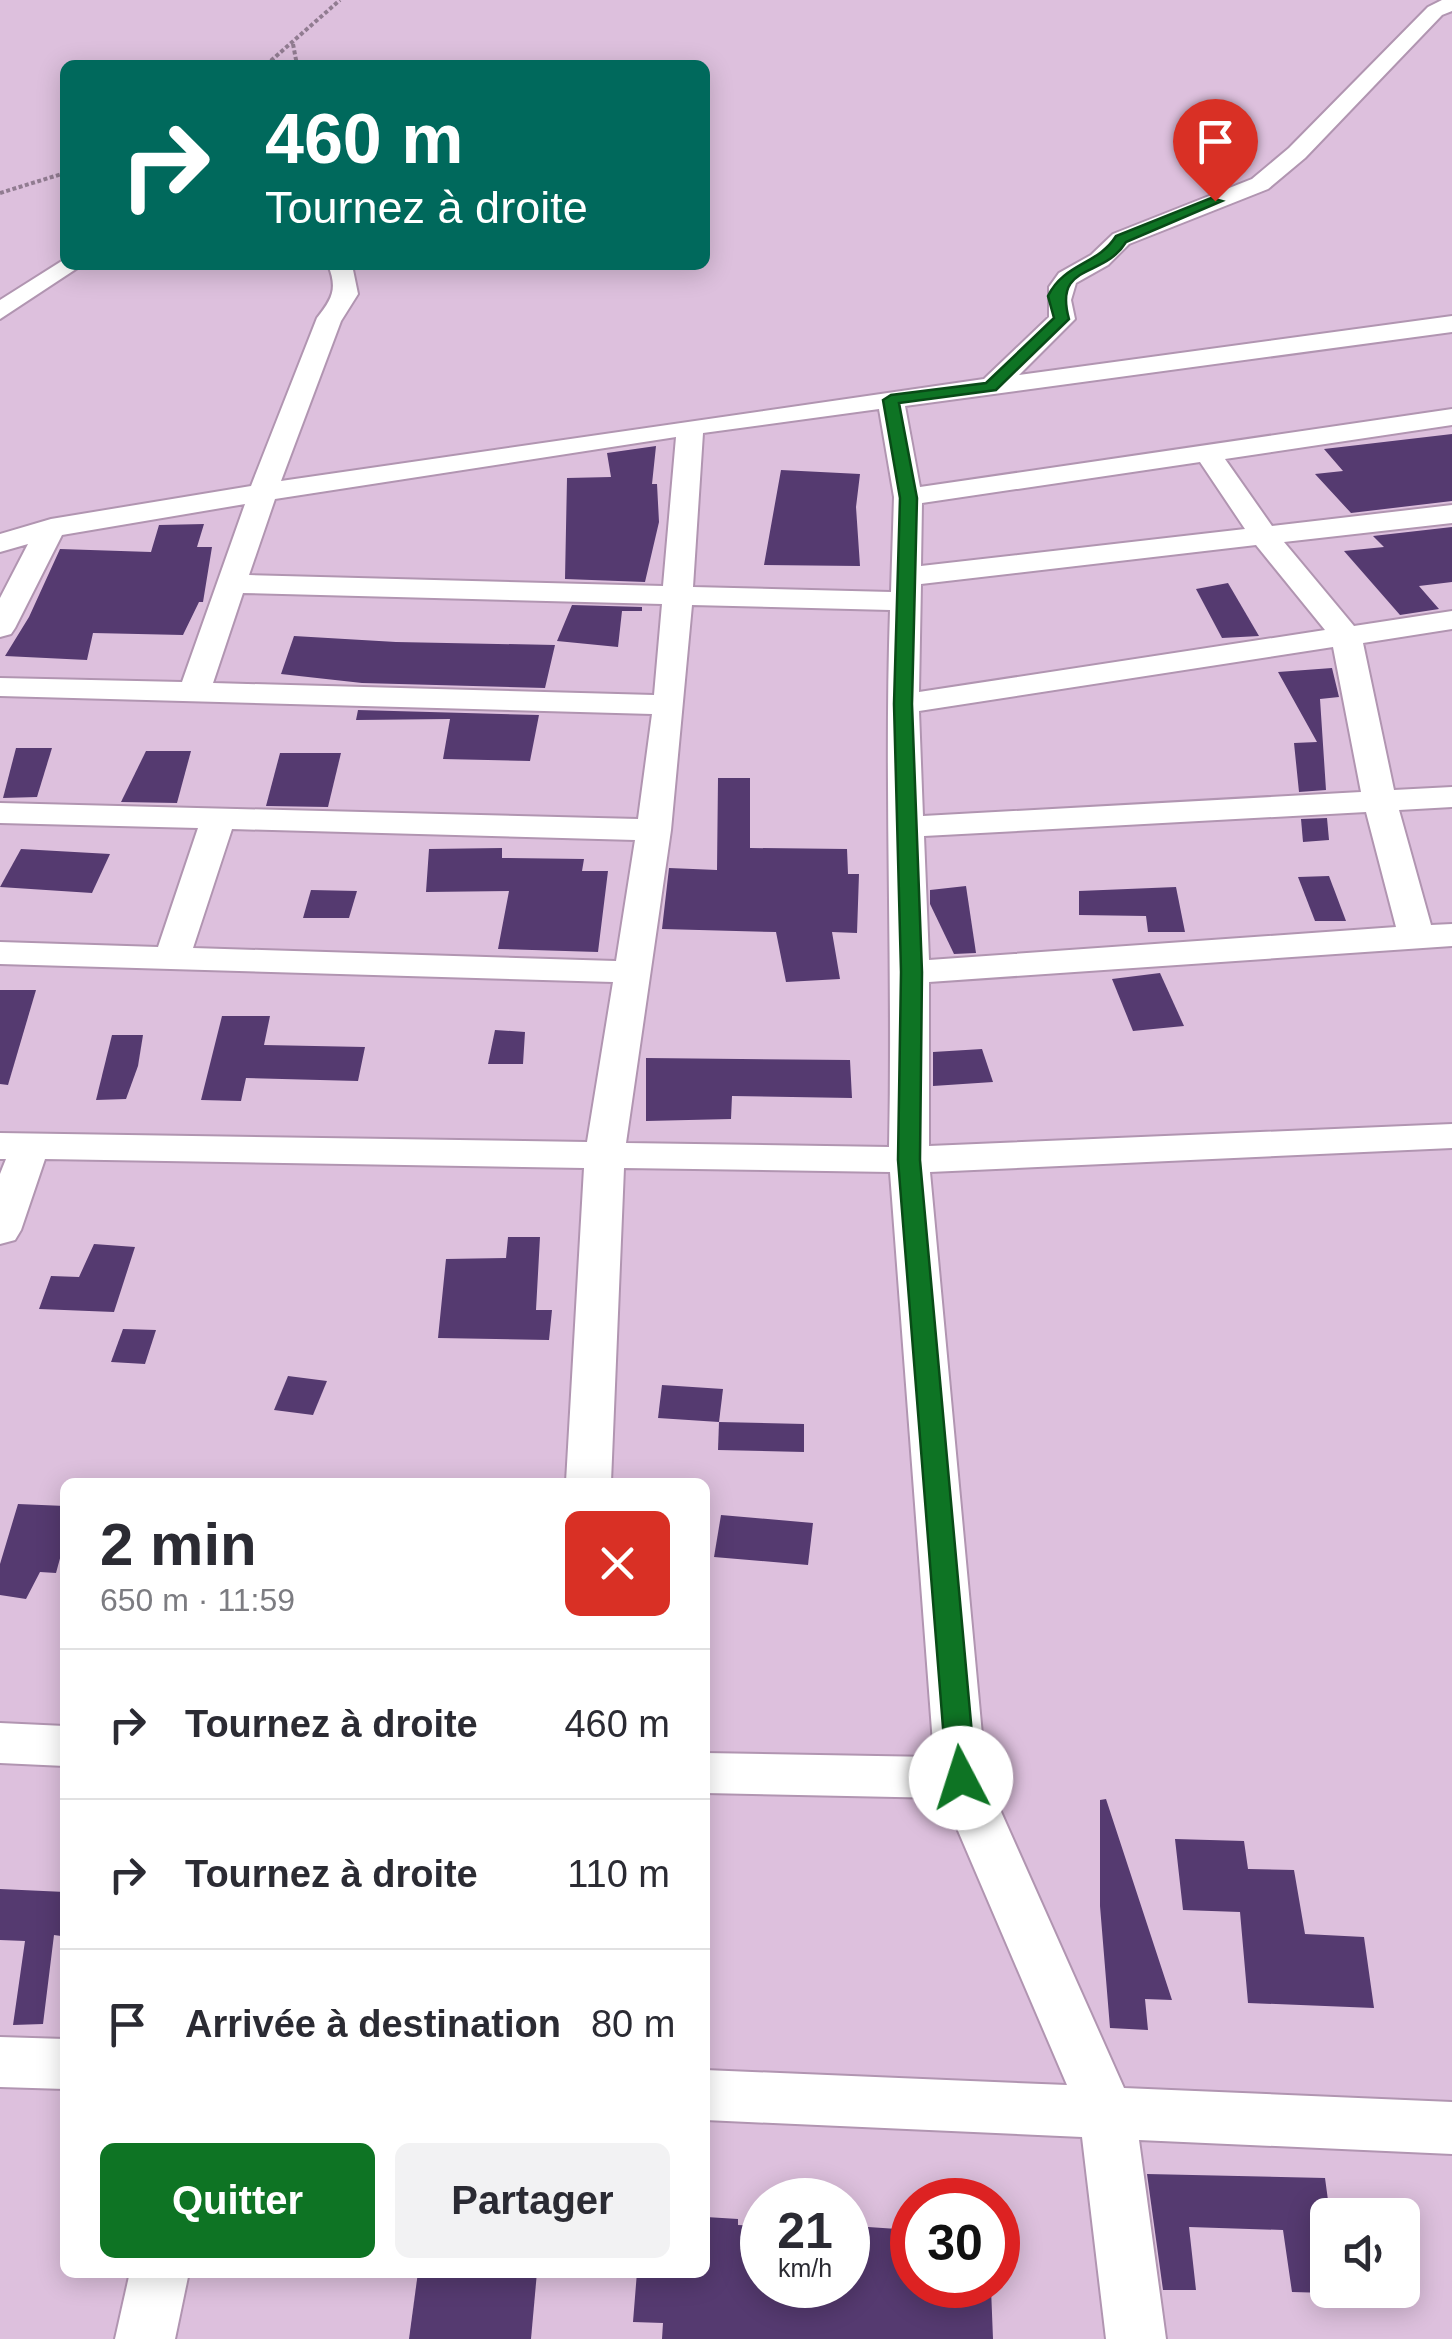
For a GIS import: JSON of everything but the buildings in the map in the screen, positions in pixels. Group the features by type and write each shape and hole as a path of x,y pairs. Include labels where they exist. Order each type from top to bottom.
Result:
{"street":[{"path":"991,386 1062,319 1056,296 1063,280 1114,250 1120,239 1260,184 1308,142 1435,11 1452,3"},
{"path":"0,311 62,270"},
{"path":"194,692 316,348 330,318 341,309 347,295 342,270"},
{"path":"0,543 51,528 265,492 690,427 1452,324"},
{"path":"891,400 908,498 903,704 912,972 909,1160 961,1778 1108,2114 1136,2339"},
{"path":"908,498 1452,417"},
{"path":"589,1478 605,1154 669,705 690,427"},
{"path":"912,972 1434,935 1380,801 1346,636 1264,536 1208,453"},
{"path":"232,584 676,592 905,589 1264,536 1452,514"},
{"path":"0,628 51,528"},
{"path":"903,704 1452,620"},
{"path":"0,687 669,705"},
{"path":"906,827 1452,796"},
{"path":"0,813 654,830"},
{"path":"172,958 218,818"},
{"path":"0,953 632,972"},
{"path":"0,1230 15,1146 909,1160 1452,1136"},
{"path":"0,1742 60,1746"},
{"path":"710,1773 961,1778"},
{"path":"0,2062 60,2064"},
{"path":"710,2094 1452,2128"},
{"path":"145,2339 159,2278"}],"path":[{"path":"272,60 340,0"},
{"path":"293,42 296,60"},
{"path":"0,193 60,175"}],"route":[{"path":"961,1778 909,1160 912,972 903,704 908,498 891,400 991,386 1062,319 1056,296 1063,280 1114,250 1120,239 1215,201"}]}
